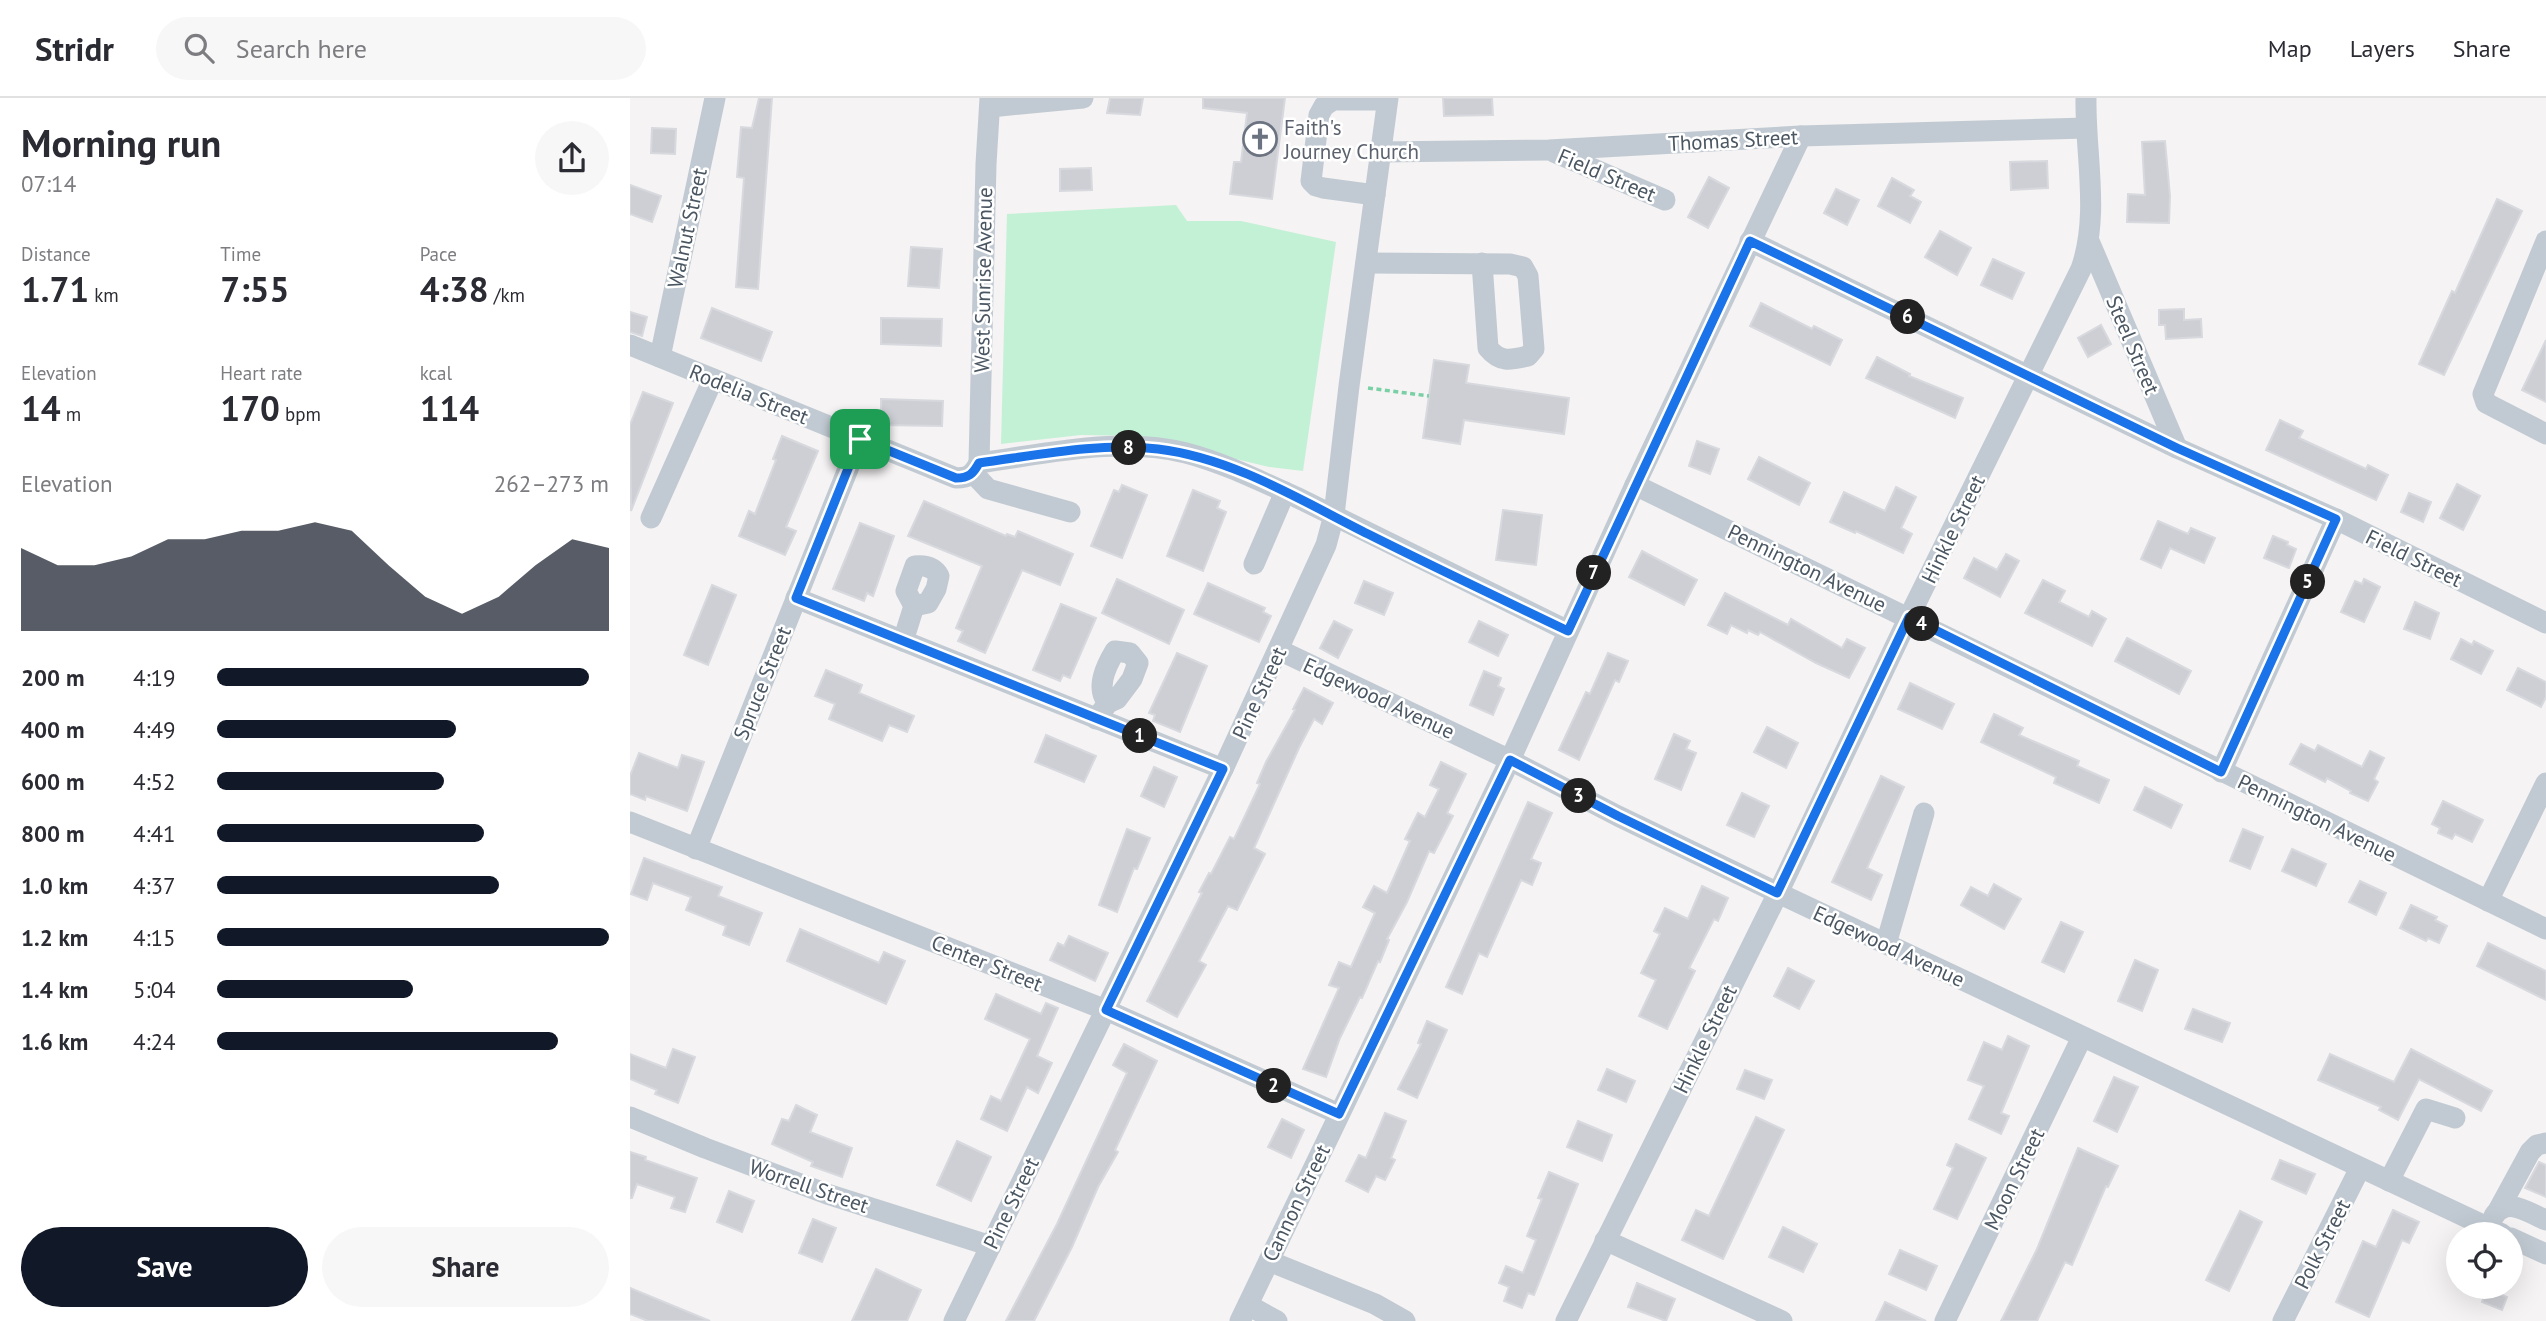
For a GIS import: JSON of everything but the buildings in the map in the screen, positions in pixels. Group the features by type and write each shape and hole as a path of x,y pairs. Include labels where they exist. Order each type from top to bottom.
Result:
{"street":[{"name":"Walnut Street","path":"660,357 715,98"},
{"path":"990,103 1083,98"},
{"name":"Hinkle Street","path":"1566,1321 2081,269 2089,242 2091,219 2085,128 2086,98"},
{"path":"1375,195 1323,188 1311,181 1319,115 1324,106 1333,100 1388,99"},
{"name":"Pine Street","path":"954,1321 1223,769 1326,545 1334,515 1388,99"},
{"name":"West Sunrise Avenue","path":"976,468 990,103"},
{"name":"Thomas Street","path":"1380,152 1549,150 1801,136 2085,128"},
{"name":"Cannon Street","path":"1244,1313 1510,760 1634,485 1801,136"},
{"name":"Field Street","path":"1549,150 1665,200"},
{"name":"Field Street","path":"1750,241 2177,448 2336,519 2546,623"},
{"path":"2546,241 2483,394 2486,403 2546,435"},
{"name":"Steel Street","path":"2089,242 2177,448"},
{"path":"1366,264 1482,263 1523,267 1528,276 1534,349 1528,356 1505,359 1495,357 1488,348 1482,263"},
{"name":"Rodelia Street","path":"630,345 956,478 965,478 976,468 1100,447 1186,453 1285,492 1568,631"},
{"path":"651,518 713,379"},
{"name":"Spruce Street","path":"696,849 860,439"},
{"path":"976,468 988,489 1070,512"},
{"name":"Pennington Avenue","path":"1634,485 2546,929"},
{"path":"1254,564 1285,492"},
{"path":"2221,772 2336,519"},
{"path":"796,598 903,641 1102,711 1223,769"},
{"path":"903,641 914,606"},
{"name":"Edgewood Avenue","path":"1279,650 1510,760 1777,893 2360,1168 2493,1222"},
{"path":"2488,901 2546,783"},
{"path":"1886,944 1924,813"},
{"name":"Center Street","path":"630,822 1106,1010 1339,1114"},
{"name":"Moon Street","path":"1945,1321 2082,1037"},
{"path":"2389,1181 2426,1109 2455,1118"},
{"name":"Worrell Street","path":"630,1116 705,1148 827,1194 991,1245"},
{"path":"2496,1222 2530,1152 2537,1145 2546,1143"},
{"name":"Polk Street","path":"2283,1321 2360,1168"},
{"name":"Edgewood Avenue","path":"2497,1222 2507,1206 2546,1220"},
{"path":"1605,1240 1782,1321"},
{"path":"2523,1243 2546,1254"},
{"path":"1269,1261 1375,1304 1405,1321"},
{"path":"1244,1313 1277,1321"}],"path":[{"path":"1349,386 1429,396"}],"green space":[{"path":"1176,205 1187,221 1241,221 1336,242 1303,471 1269,467 1141,436 1081,435 1001,444 1007,214"}],"place":[{"name":"Faith's Journey Church","path":"1260,139"}],"route":[{"path":"1750,241 2177,448 2336,519 2221,772 1909,617 1777,893 1510,760 1339,1114 1106,1010 1223,769 796,598 860,439 956,478 965,478 973,473 979,463 1100,447 1186,453 1296,496 1365,533 1568,631 1750,241"}]}
